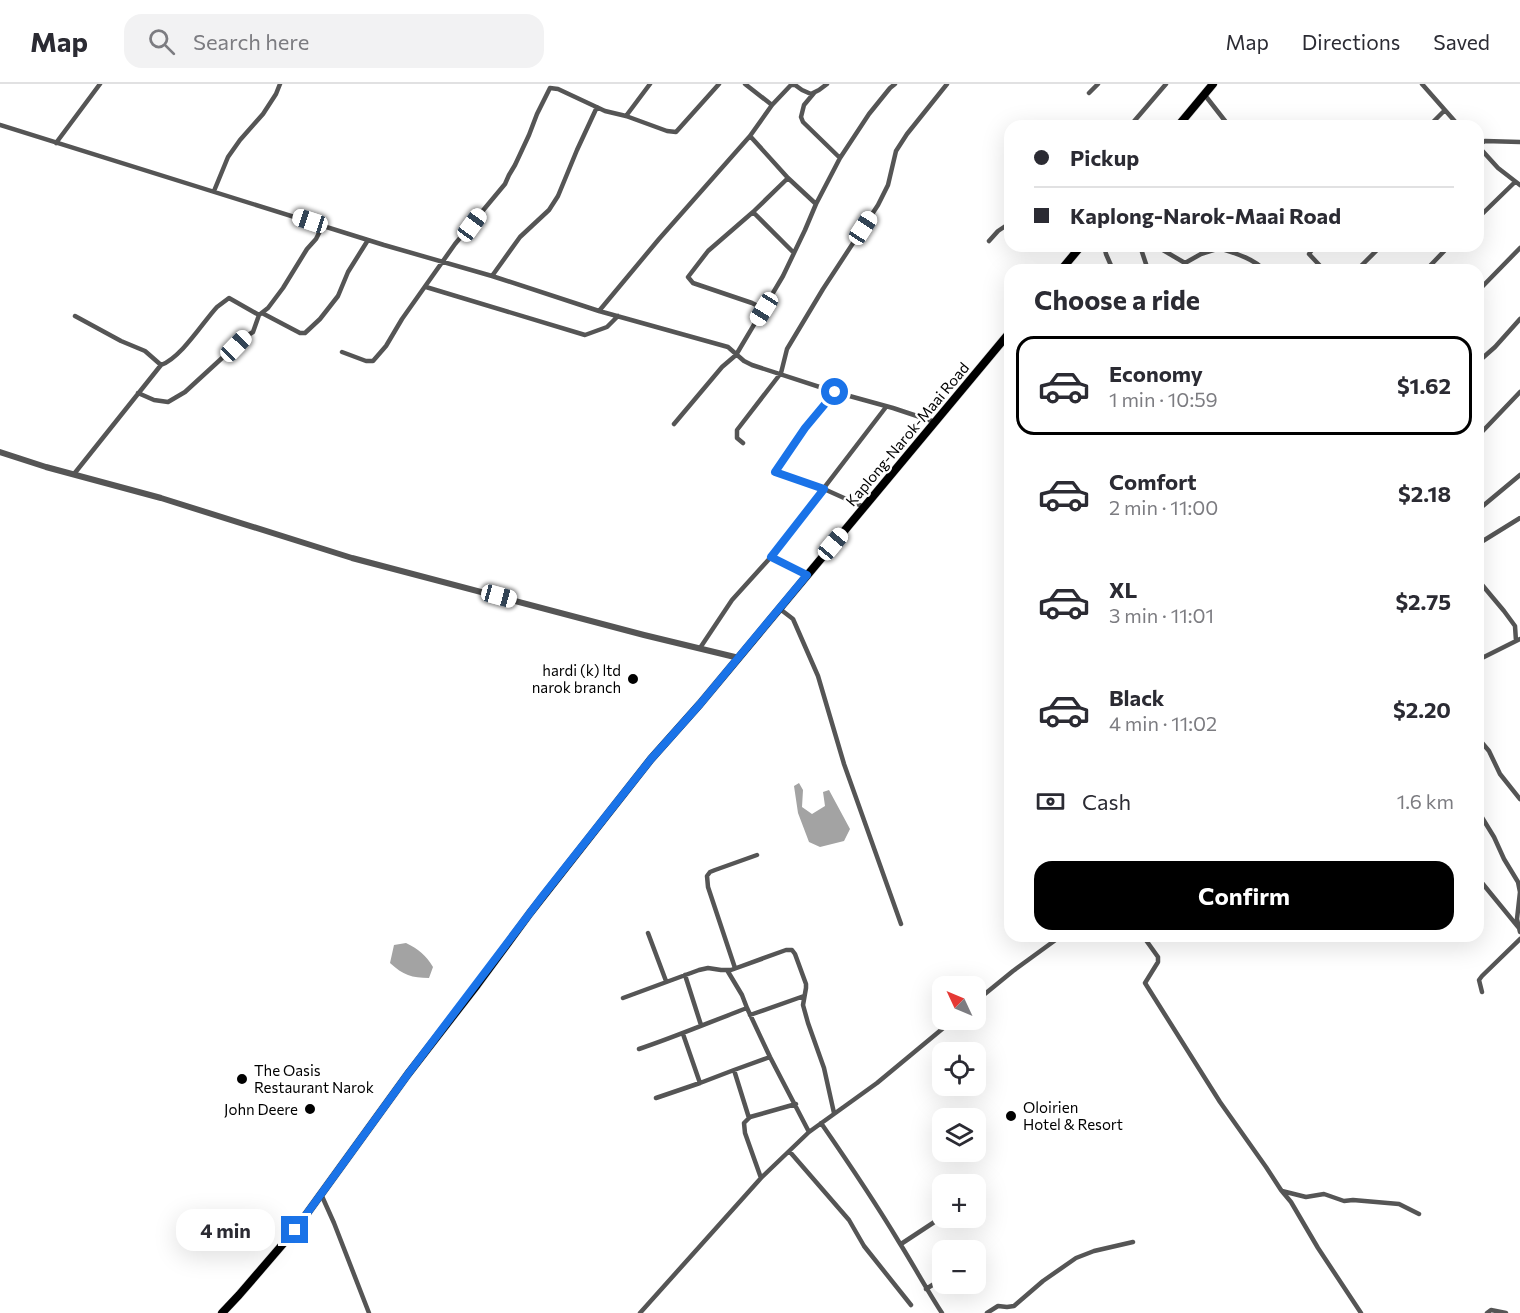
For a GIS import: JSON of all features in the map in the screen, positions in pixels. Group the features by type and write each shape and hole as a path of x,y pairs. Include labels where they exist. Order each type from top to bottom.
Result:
{"highway":[{"path":"1183,120 1213,84"},
{"path":"1066,264 1076,252"},
{"name":"Kaplong-Narok-Maai Road","path":"222,1313 279,1250 408,1074 651,759 739,658 1004,339"}],"street":[{"path":"56,143 100,84"},
{"path":"214,191 228,157 260,118 280,84"},
{"path":"626,116 651,84"},
{"path":"342,352 373,361 386,346 402,319 455,244 505,184 550,88 558,89 605,111 676,132 719,84"},
{"path":"745,84 772,105"},
{"path":"599,311 791,85 795,84 802,90 814,93"},
{"path":"827,84 814,93 804,105 801,117 803,122 840,158"},
{"path":"674,424 722,367 736,355 783,276 840,158 868,114 895,84"},
{"path":"743,443 737,438 737,430 781,374 787,349 878,205 888,185 896,152 907,134 947,84"},
{"path":"1089,93 1098,84"},
{"path":"1135,120 1166,84"},
{"path":"1422,84 1454,120"},
{"path":"1204,94 1224,120"},
{"path":"492,276 520,237 549,210 558,196 597,107"},
{"path":"1435,120 1445,110"},
{"path":"0,125 599,311 728,347 744,361 752,364 935,422"},
{"path":"750,136 788,178 816,204"},
{"path":"1484,142 1520,142"},
{"path":"1484,153 1498,168 1520,185"},
{"path":"764,309 693,284 688,277 708,251 788,178"},
{"path":"1484,212 1515,182"},
{"path":"753,212 794,253"},
{"path":"138,393 154,400 168,402 185,392 245,336 253,332 260,314 268,308 283,288 323,225"},
{"path":"989,241 1004,227"},
{"path":"74,474 161,364 168,362 188,342 218,306 229,298 300,333 305,333 320,319 338,296 348,272 368,240"},
{"path":"1484,285 1520,248"},
{"path":"1166,252 1185,263 1206,252"},
{"path":"1230,252 1257,264"},
{"path":"1310,252 1309,254 1318,264"},
{"path":"1363,264 1375,252"},
{"path":"1432,264 1443,252"},
{"path":"426,287 585,335 607,327 618,316"},
{"path":"75,316 145,351 161,364"},
{"path":"1484,357 1520,319"},
{"path":"835,392 805,428 775,472 824,489 864,507"},
{"path":"1484,430 1520,392"},
{"path":"700,648 732,600 771,557 886,407"},
{"path":"0,452 161,498 352,558 739,658"},
{"path":"1484,505 1520,475"},
{"path":"1484,540 1520,518"},
{"path":"771,557 807,575"},
{"path":"1484,587 1515,626 1518,640 1484,657"},
{"path":"780,609 794,619 818,676 844,764 901,924"},
{"path":"1484,745 1500,774 1520,799"},
{"path":"1484,821 1518,882 1519,930"},
{"path":"735,968 708,887 707,876 710,872 757,855"},
{"path":"1484,886 1519,930"},
{"path":"648,933 666,981"},
{"path":"1482,992 1479,980 1520,939"},
{"path":"986,993 1053,942"},
{"path":"1147,942 1158,957 1158,963 1145,982 1220,1102 1291,1202 1361,1313"},
{"path":"623,998 699,970 708,968 727,970 790,950 795,954 806,984 803,1005 824,1068 834,1113"},
{"path":"727,970 742,995 770,1058 809,1132"},
{"path":"685,975 701,1025"},
{"path":"750,1015 804,996"},
{"path":"639,1050 747,1008"},
{"path":"640,1313 761,1178 809,1132 877,1083 941,1030"},
{"path":"683,1034 700,1083"},
{"path":"656,1098 770,1058"},
{"path":"734,1070 749,1118"},
{"path":"761,1178 744,1123 749,1118 796,1104"},
{"path":"821,1123 862,1181 942,1313"},
{"path":"790,1152 849,1220 864,1246 911,1305"},
{"path":"1281,1190 1306,1197 1324,1194 1344,1201 1399,1204 1419,1214"},
{"path":"321,1194 369,1313"},
{"path":"901,1244 932,1224"},
{"path":"987,1313 998,1306 1014,1306 1043,1281 1076,1258 1094,1251 1133,1242"},
{"path":"926,1289 932,1285"},
{"path":"1006,1307 1010,1313"},
{"path":"1487,1313 1491,1310 1506,1313"}],"shaded area":[{"path":"799,783 803,790 802,807 812,814 825,806 823,792 829,790 850,829 844,841 820,847 809,842 798,813 794,786"},
{"path":"406,943 421,953 433,967 429,978 408,975 390,963 394,945"}],"place":[{"name":"hardi (k) ltd narok branch","path":"633,679"},
{"name":"The Oasis Restaurant Narok","path":"242,1079"},
{"name":"John Deere","path":"310,1109"},
{"name":"Oloirien Hotel & Resort","path":"1011,1116"}],"route":[{"path":"295,1230 408,1074 542,897 651,759 700,704 807,575 771,557 824,489 775,472 805,428 835,392"}]}
